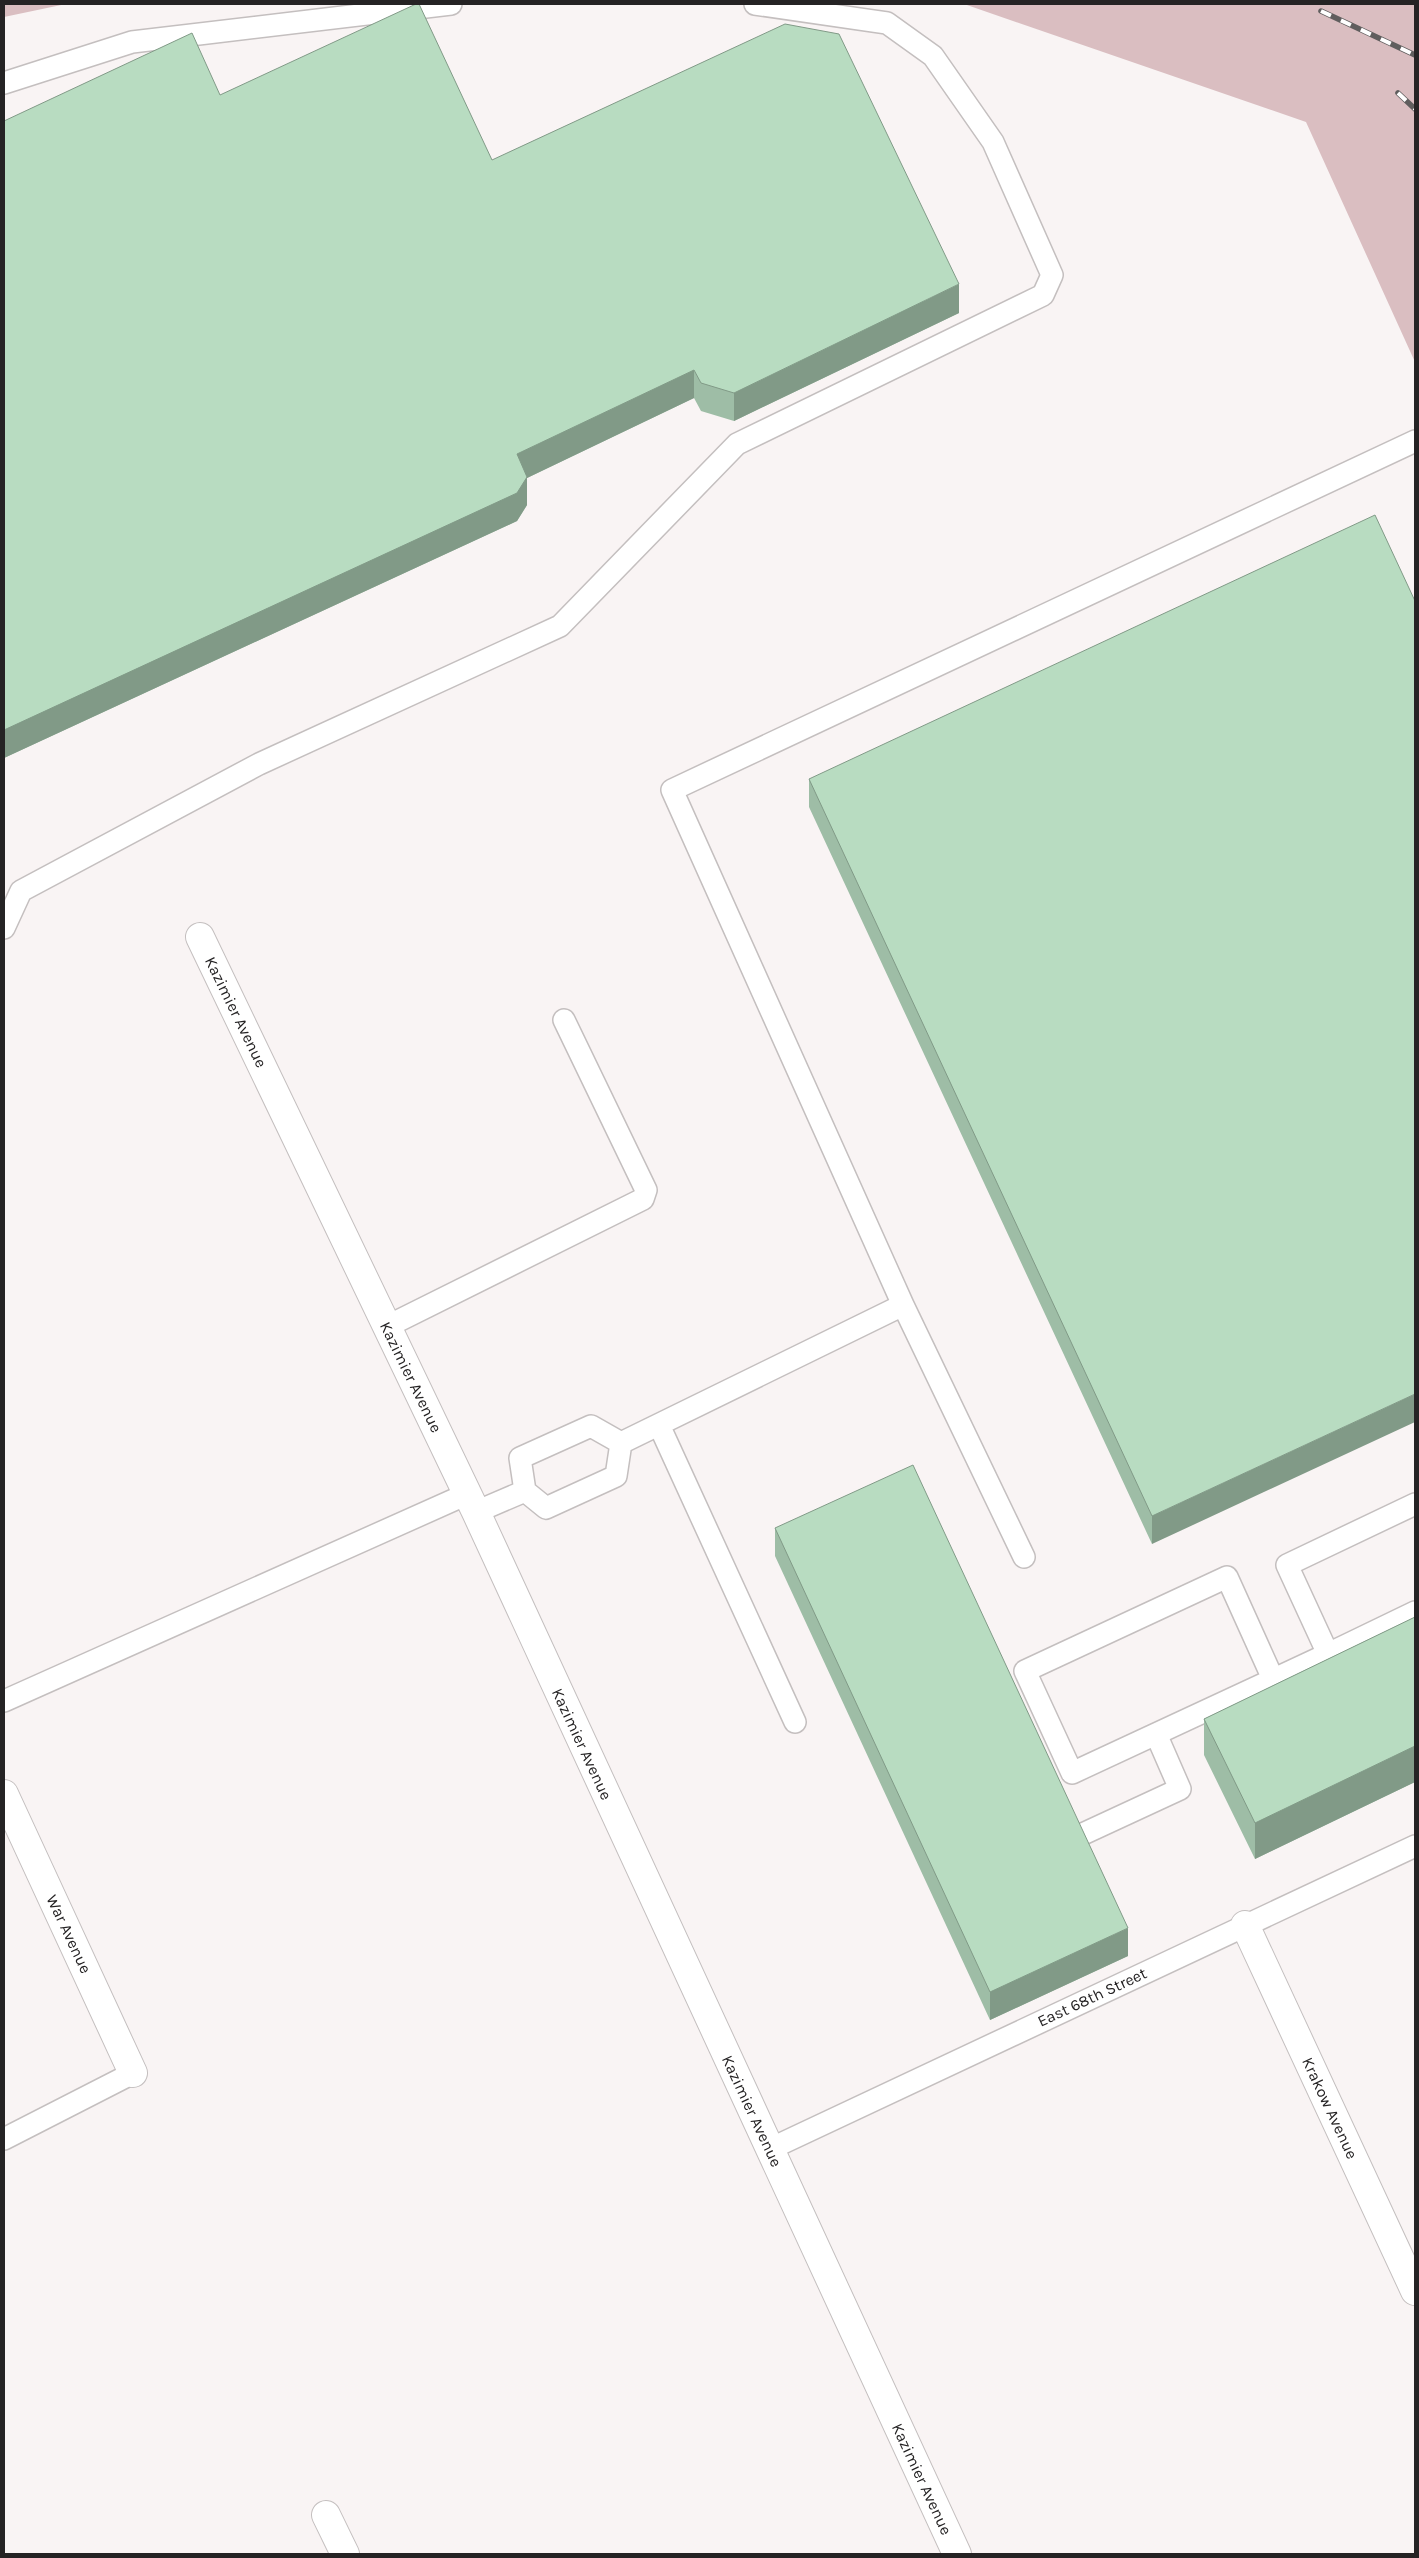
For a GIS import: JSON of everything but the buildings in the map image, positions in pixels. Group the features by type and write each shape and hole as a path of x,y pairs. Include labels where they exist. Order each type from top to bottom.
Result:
{"street":[{"name":"Kazimier Avenue","path":"200,937 471,1503 957,2554"},
{"name":"War Avenue","path":"4,1794 133,2073"},
{"name":"Krakow Avenue","path":"1245,1925 1415,2292"},
{"path":"326,2515 344,2554"}],"lane":[{"path":"4,83 132,42 451,4"},
{"path":"4,928 21,891 258,764 560,626 737,444 1044,295 1052,276 993,142 933,56 887,23 755,4"},
{"path":"1024,1557 903,1305 672,790 1415,442"},
{"path":"386,1327 643,1199 646,1190 564,1020"},
{"path":"621,1444 903,1305"},
{"path":"659,1425 795,1722"},
{"path":"591,1426 621,1444 616,1476 546,1508 525,1490 520,1458 591,1426"},
{"path":"4,1701 471,1503 525,1490"},
{"path":"1328,1654 1287,1565 1415,1504"},
{"path":"1273,1679 1226,1577 1026,1671 1072,1773 1328,1654 1415,1612"},
{"path":"1085,1834 1180,1789 1156,1734"},
{"name":"East 68th Street","path":"770,2149 1415,1846"},
{"path":"4,2139 133,2073"}],"shaded area":[{"path":"4,4 66,4 4,17"},
{"path":"964,4 1415,4 1415,362 1306,122"}],"railway":[{"path":"1321,11 1415,55"},
{"path":"1398,93 1415,109"}]}
